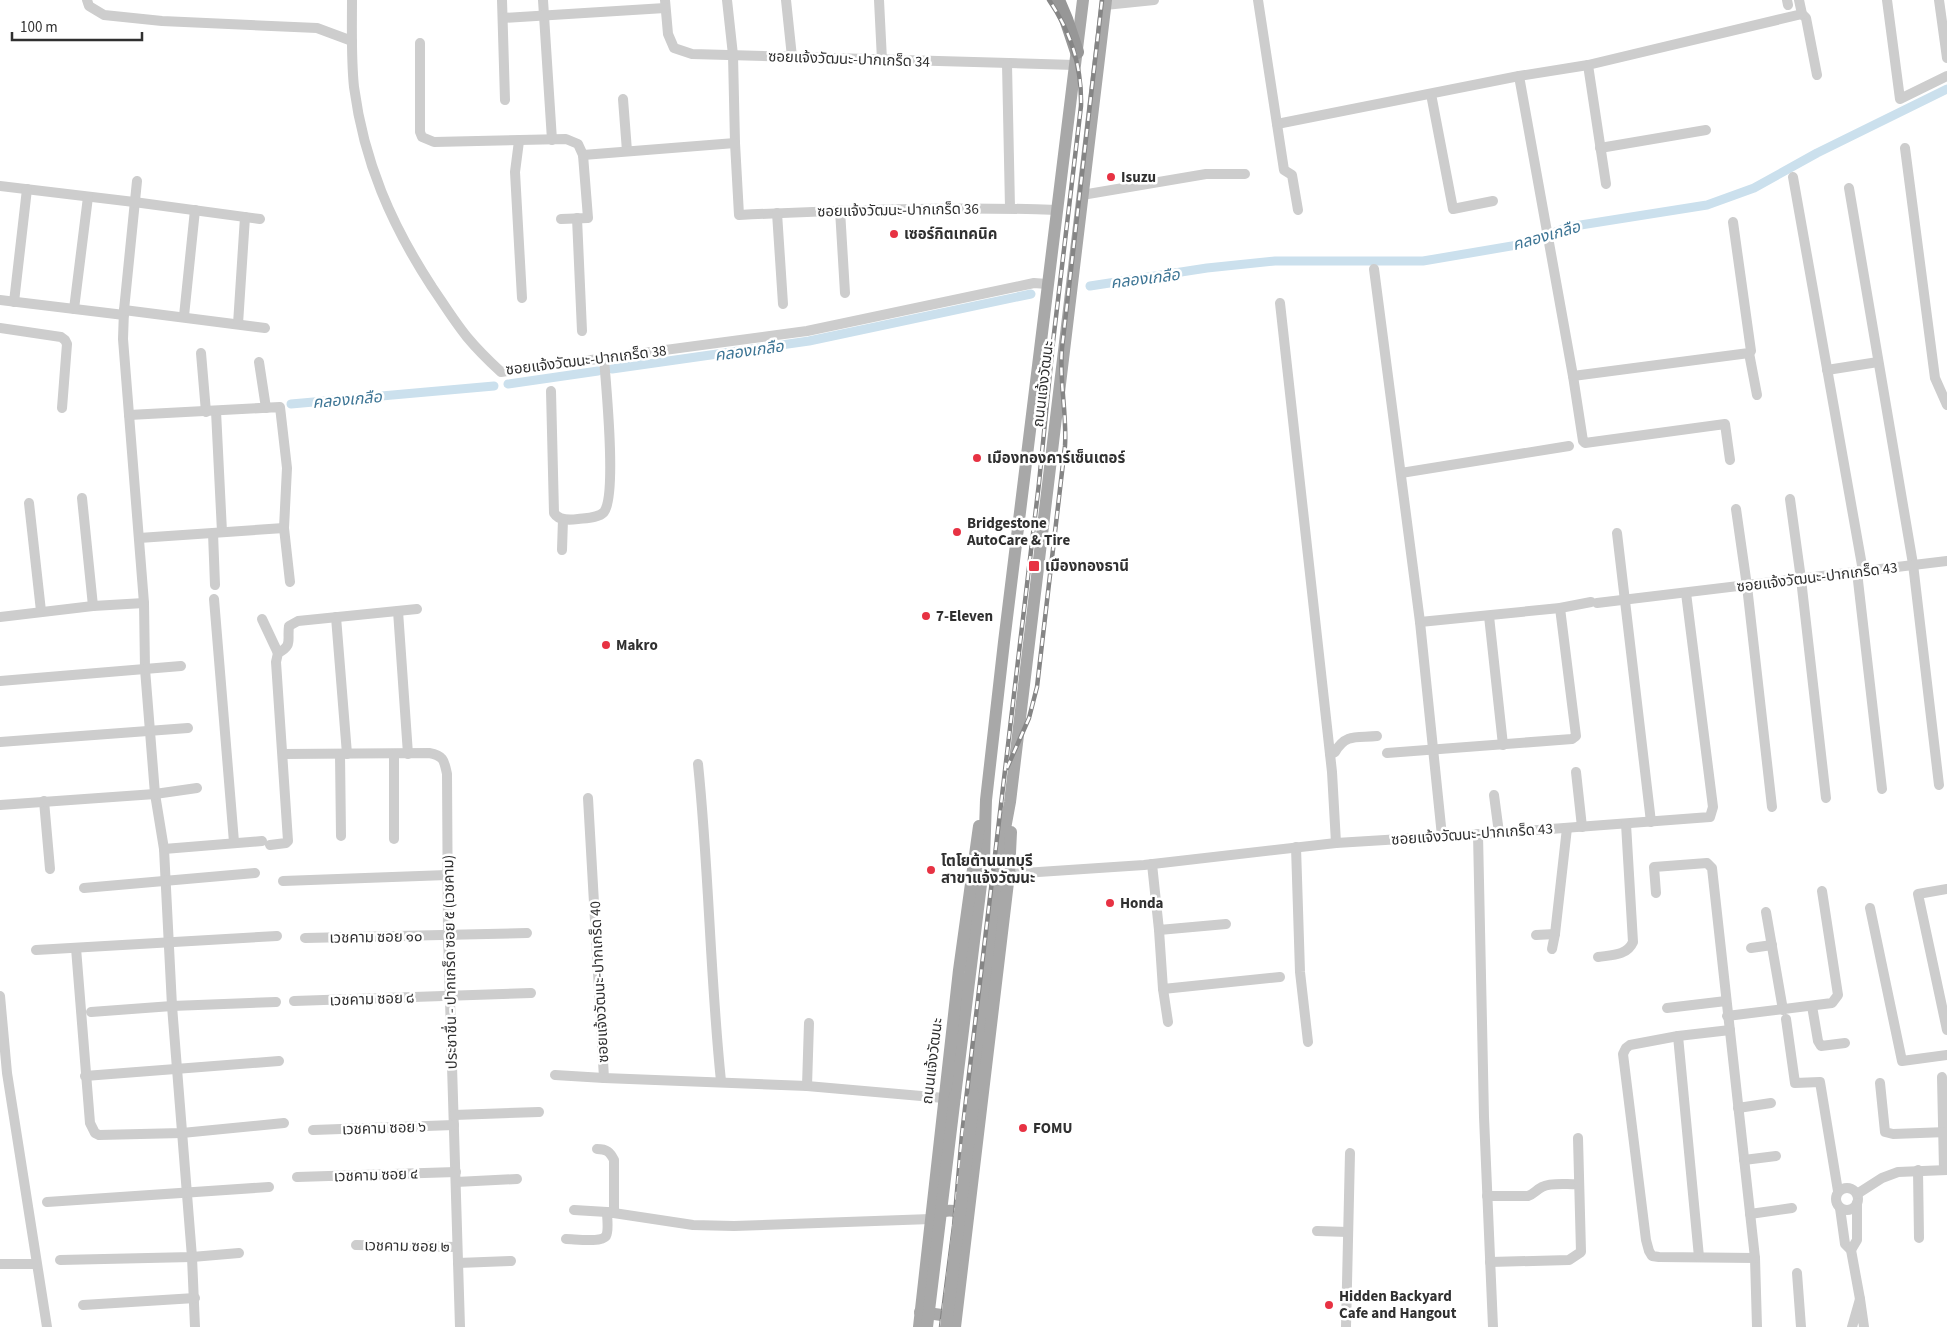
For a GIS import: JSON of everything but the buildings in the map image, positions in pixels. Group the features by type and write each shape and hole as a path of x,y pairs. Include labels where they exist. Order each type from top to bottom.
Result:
{"highway":[{"path":"1058,0 1066,19 1076,58"}],"main road":[{"name":"ถนนแจ้งวัฒนะ","path":"919,1327 934,1186 950,1097 984,860 986,800 1047,284 1083,0"},
{"name":"ถนนแจ้งวัฒนะ","path":"946,1327 974,1097 999,861 1010,802 1105,2"},
{"name":"ถนนแจ้งวัฒนะ","path":"955,1322 1009,874 1010,802"},
{"name":"ถนนแจ้งวัฒนะ","path":"927,1327 950,1097"},
{"path":"934,1186 939,1199 946,1203 957,1204 966,1201 971,1193"},
{"path":"930,1222 946,1210 956,1211 963,1218 967,1229"},
{"path":"920,1312 955,1322"}],"street":[{"path":"87,0 90,6 104,15 162,21 317,28 352,41"},
{"name":"ซอยแจ้งวัฒนะ-ปากเกร็ด 38","path":"352,0 354,86 362,130 376,180 392,219 414,258 467,336 500,372 807,331 1034,283 1047,284"},
{"path":"502,0 504,100"},
{"path":"543,0 552,140"},
{"path":"583,155 735,143 733,55 727,0"},
{"path":"786,0 792,57"},
{"path":"880,0 882,60"},
{"path":"1105,2 1154,0"},
{"path":"1258,0 1284,170 1292,175 1298,210"},
{"path":"1799,0 1802,14 1806,18 1817,75"},
{"path":"1887,0 1900,99 1947,76"},
{"path":"1939,0 1947,58"},
{"path":"503,18 544,16 665,4"},
{"name":"ซอยแจ้งวัฒนะ-ปากเกร็ด 34","path":"665,4 668,34 674,48 692,54 1007,64 1076,58"},
{"path":"1278,124 1519,76 1588,65 1802,14"},
{"path":"420,43 420,132 422,137 434,142 566,139 578,144 583,155 588,218 561,219"},
{"path":"1007,64 1010,208"},
{"path":"1588,65 1606,184"},
{"path":"1519,76 1583,441 1585,443 1725,424 1730,460"},
{"path":"1431,94 1453,209 1493,202"},
{"path":"623,99 627,152"},
{"path":"1600,148 1706,130"},
{"path":"519,141 515,172 522,298"},
{"name":"ซอยแจ้งวัฒนะ-ปากเกร็ด 36","path":"735,143 739,215 840,210 1010,208 1057,210"},
{"path":"1905,148 1935,378 1947,405"},
{"path":"1082,195 1206,174 1245,174"},
{"path":"1794,177 1860,571 1882,789"},
{"path":"137,180 123,339 144,603 145,670 155,794 164,849 172,1006 192,1257 195,1327"},
{"path":"0,186 260,219"},
{"path":"1848,188 1913,564 1938,785"},
{"path":"14,302 27,189"},
{"path":"74,309 88,197"},
{"path":"184,316 195,210"},
{"path":"840,210 845,293"},
{"path":"777,213 783,304"},
{"path":"238,324 246,217"},
{"path":"577,218 582,331"},
{"path":"1733,222 1757,395"},
{"path":"1374,269 1420,622 1442,836"},
{"path":"0,300 74,309 184,316 265,328"},
{"path":"1280,304 1330,754 1336,843"},
{"path":"0,328 65,340 67,344 62,408"},
{"path":"200,354 211,411 217,533 215,585"},
{"path":"1573,376 1750,354"},
{"path":"551,391 554,513 556,517 563,519 600,515 605,510 610,493 610,439 604,359"},
{"path":"259,362 266,408"},
{"path":"1827,370 1878,362"},
{"path":"129,415 280,407 287,468 284,528 290,582"},
{"path":"1400,473 1569,446"},
{"path":"82,498 94,606"},
{"path":"1790,499 1826,798"},
{"path":"29,503 41,611"},
{"path":"1736,509 1747,586 1772,807"},
{"path":"562,550 563,519"},
{"path":"139,538 284,528"},
{"path":"1617,533 1651,822"},
{"name":"ซอยแจ้งวัฒนะ-ปากเกร็ด 43","path":"1420,622 1560,608 1594,602 1747,586 1947,561"},
{"name":"ซอยแจ้งวัฒนะ-ปากเกร็ด 43","path":"1009,874 1077,871 1152,864 1336,843 1710,817 1713,808 1686,593"},
{"path":"214,599 234,842"},
{"path":"0,617 41,611 144,603"},
{"path":"1387,753 1572,739 1576,736 1560,608"},
{"path":"278,653 286,649 289,644 289,626 298,621 417,610"},
{"path":"398,611 408,754"},
{"path":"1489,616 1503,745"},
{"path":"336,617 343,754 341,836"},
{"path":"164,849 234,842 286,843 288,841 276,662 278,653 262,618"},
{"path":"0,682 181,666"},
{"path":"0,742 188,728"},
{"path":"1330,754 1335,752 1340,743 1346,739 1377,736"},
{"name":"ประชาชื่น - ปากเกร็ด ซอย ๕ (เวชคาม)","path":"283,754 438,754 444,760 447,774 448,935 460,1327"},
{"path":"394,754 394,839"},
{"path":"698,764 705,845 714,1014 721,1081"},
{"path":"1576,772 1582,827"},
{"path":"0,804 155,794 197,788"},
{"path":"1494,795 1499,833"},
{"name":"ซอยแจ้งวัฒนะ-ปากเกร็ด 40","path":"588,798 604,1078 721,1081 950,1097"},
{"path":"44,801 50,869"},
{"path":"1598,957 1620,954 1630,949 1633,942 1626,824"},
{"path":"1552,949 1567,828"},
{"path":"1478,834 1487,1196 1493,1327"},
{"path":"1296,847 1300,972 1308,1042"},
{"path":"1656,894 1653,874 1654,867 1707,863 1712,868 1727,1016 1756,1258 1756,1327"},
{"path":"1152,864 1163,989 1168,1022"},
{"path":"84,888 255,873"},
{"path":"283,880 448,875"},
{"path":"1947,888 1918,894 1947,1030"},
{"path":"1727,1016 1784,1014 1812,1006 1832,1003 1838,995 1822,892"},
{"path":"1870,908 1902,1061 1947,1055"},
{"path":"1766,912 1795,1083 1820,1082 1838,1191 1835,1198 1840,1208 1845,1244 1851,1250 1864,1327"},
{"path":"1159,930 1226,924"},
{"name":"เวชคาม ซอย ๑๐","path":"305,938 527,933"},
{"path":"1536,935 1555,934"},
{"path":"36,950 169,944 277,936"},
{"path":"1751,948 1772,945"},
{"path":"76,948 90,1123 96,1133 99,1135 182,1132 284,1123"},
{"path":"1163,989 1280,977"},
{"name":"เวชคาม ซอย ๘","path":"294,1001 532,993"},
{"path":"0,996 7,1073 47,1327"},
{"path":"1667,1008 1726,1001"},
{"path":"91,1012 172,1006 276,1002"},
{"path":"1812,1006 1818,1041 1821,1046 1845,1042"},
{"path":"807,1086 809,1023"},
{"path":"1730,1030 1678,1036 1630,1045 1623,1054 1649,1251 1652,1256 1756,1258"},
{"path":"1678,1036 1699,1257"},
{"path":"85,1076 279,1062"},
{"path":"556,1075 604,1078"},
{"path":"1840,1208 1852,1209 1857,1198 1882,1178 1898,1172 1946,1170 1942,1077"},
{"path":"1880,1083 1885,1132 1893,1134 1945,1132"},
{"path":"1738,1108 1771,1103"},
{"name":"เวชคาม ซอย ๖","path":"314,1130 539,1112"},
{"path":"1490,1262 1569,1260 1581,1252 1578,1138"},
{"path":"566,1239 595,1240 604,1238 607,1234 611,1212 614,1160 610,1152 605,1149 598,1149"},
{"path":"1346,1327 1350,1153"},
{"path":"1744,1160 1776,1156"},
{"path":"1918,1170 1919,1238"},
{"name":"เวชคาม ซอย ๔","path":"296,1177 517,1179"},
{"path":"1487,1196 1528,1196 1548,1185 1579,1184"},
{"path":"47,1202 269,1187"},
{"path":"1838,1191 1848,1187 1857,1198 1857,1240 1851,1250"},
{"path":"1750,1214 1792,1208"},
{"path":"574,1210 611,1212 693,1226 930,1222"},
{"path":"1317,1232 1348,1232"},
{"name":"เวชคาม ซอย ๒","path":"356,1245 457,1247"},
{"path":"60,1260 192,1257 239,1253"},
{"path":"458,1263 510,1261"},
{"path":"0,1264 36,1264"},
{"path":"1797,1273 1800,1327"},
{"path":"83,1305 194,1298"},
{"path":"1852,1327 1860,1299"}],"waterway":[{"name":"คลองเกลือ","path":"1090,286 1207,268 1275,261 1423,261 1529,243 1568,227 1707,205 1754,188 1817,153 1947,89"},
{"name":"คลองเกลือ","path":"612,369 809,341 1031,294"},
{"name":"คลองเกลือ","path":"508,384 598,371"},
{"name":"คลองเกลือ","path":"291,404 494,386"}],"railway":[{"path":"941,1327 1081,106 1080,77 1074,50 1063,24 1049,0"},
{"path":"1007,768 1029,718 1037,687 1065,446 1061,373 1062,348 1102,0"}],"place":[{"name":"Isuzu","path":"1111,177"},
{"name":"เซอร์กิตเทคนิค","path":"894,234"},
{"name":"เมืองทองคาร์เซ็นเตอร์","path":"977,458"},
{"name":"Bridgestone AutoCare & Tire","path":"957,532"},
{"name":"เมืองทองธานี","path":"1034,566"},
{"name":"7-Eleven","path":"926,616"},
{"name":"Makro","path":"606,645"},
{"name":"โตโยต้านนทบุรี สาขาแจ้งวัฒนะ","path":"931,870"},
{"name":"Honda","path":"1110,903"},
{"name":"FOMU","path":"1023,1128"},
{"name":"Hidden Backyard Cafe and Hangout","path":"1329,1305"}]}
